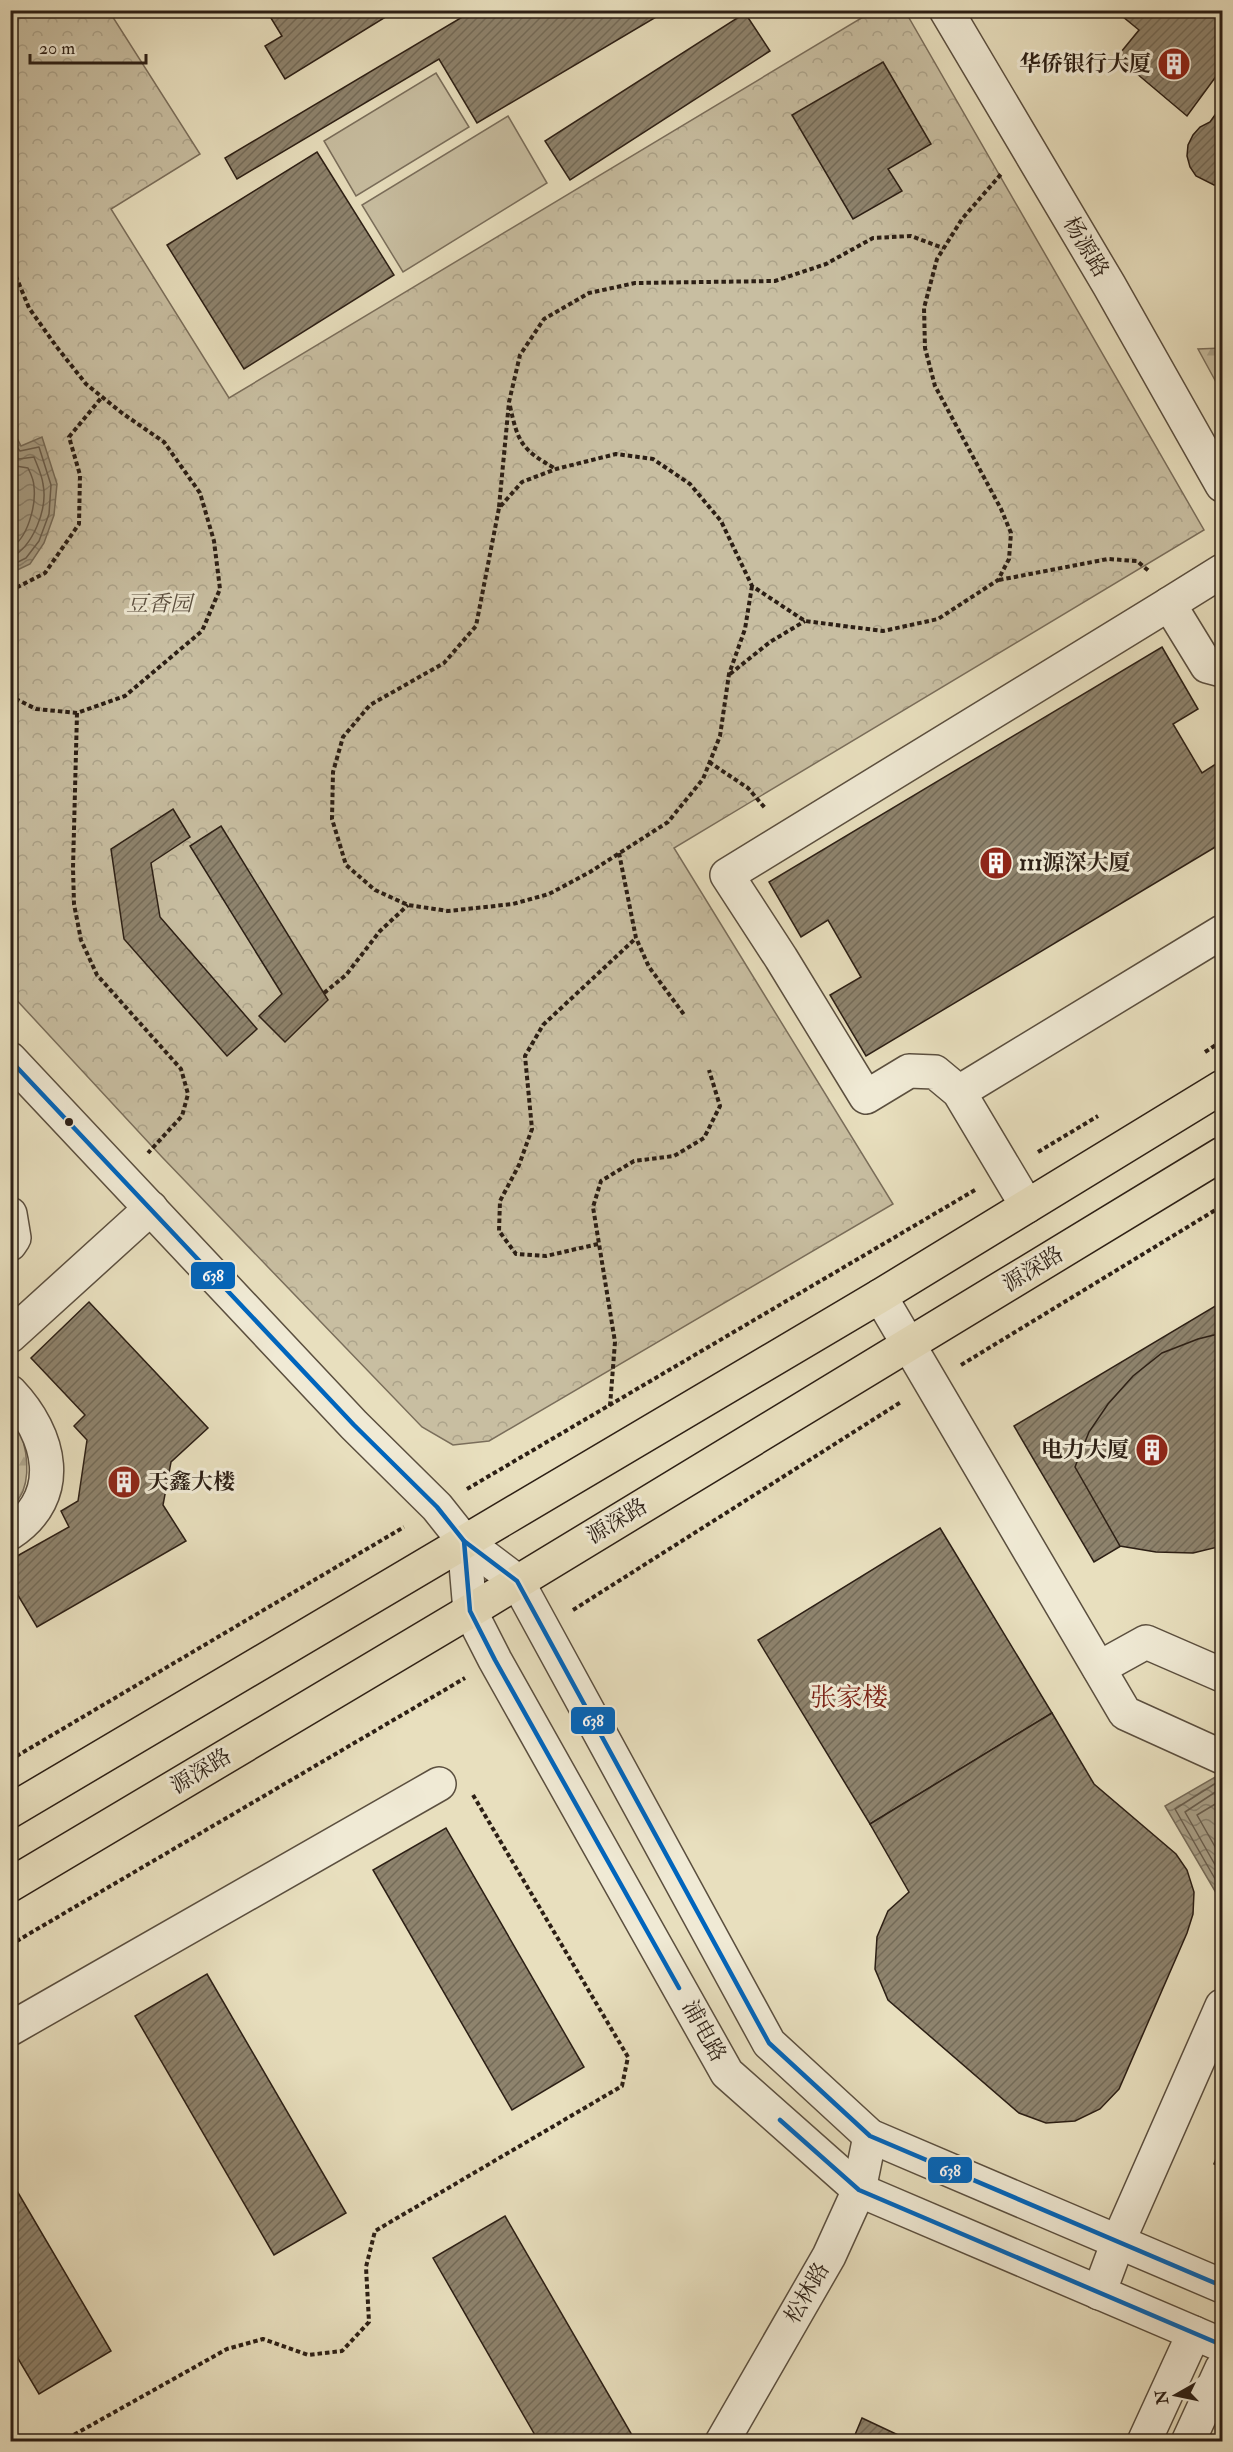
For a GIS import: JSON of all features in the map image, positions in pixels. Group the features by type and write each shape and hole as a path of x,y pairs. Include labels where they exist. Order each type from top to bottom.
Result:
{"main road":[{"path":"10,1811 880,1296 1222,1087"},
{"name":"源深路","path":"10,1885 470,1611 1222,1154"}],"street":[{"name":"杨源路","path":"946,10 1109,285 1222,485"},
{"path":"1027,1206 958,1092 935,1072 909,1071 866,1097 727,875 1222,571"},
{"path":"1169,604 1207,666 1222,670"},
{"path":"958,1092 1222,932"},
{"path":"10,1059 354,1425 437,1507 464,1541 517,1581 769,2043 870,2136 1222,2286"},
{"path":"10,1336 151,1208"},
{"path":"10,1214 14,1238 10,1244"},
{"path":"880,1296 1125,1713 1222,1757"},
{"path":"10,1392 34,1423 47,1455 44,1491 27,1522 10,1533"},
{"name":"浦电路","path":"464,1541 470,1611 495,1660 727,2073 860,2190 1208,2339"},
{"path":"1099,1668 1146,1642 1222,1675"},
{"path":"10,2029 439,1784"},
{"path":"1099,2293 1118,2242 1222,2006"},
{"name":"松林路","path":"722,2442 829,2256 860,2190 870,2136"},
{"path":"1144,2442 1208,2339"},
{"path":"1188,2442 1222,2368"}],"path":[{"path":"998,580 1009,559 1011,533 1001,509 935,386 925,348 924,308 937,259 943,249 962,219 1026,145"},
{"path":"752,586 746,629 729,674 720,736 703,779 668,822 590,872 549,894 513,904 448,911 408,905 375,890 346,865 332,819 333,772 343,737 370,705 444,663 476,626 499,508 508,402 520,355 544,319 589,293 635,283 776,281 826,264 873,238 911,236 943,249"},
{"path":"10,262 29,308 86,384 164,442 200,492 214,541 220,589 202,631 125,696 77,713 36,709 10,696"},
{"path":"10,591 45,573 79,524 80,475 69,437 102,397"},
{"path":"508,402 517,436 533,456 556,469"},
{"path":"499,508 522,482 556,469 616,454 653,459 690,484 721,521 752,586 805,621 883,631 927,622 938,619 998,580 1108,559 1137,561 1153,575 1169,604"},
{"path":"729,674 770,642 805,621"},
{"path":"77,713 73,868 75,904 81,940 97,975 181,1069 188,1094 182,1116 122,1178"},
{"path":"709,762 748,788 766,809 782,841"},
{"path":"619,854 636,938 650,967 685,1016"},
{"path":"324,993 346,975 380,930 408,905"},
{"path":"598,1244 546,1256 516,1254 499,1231 500,1201 519,1165 532,1129 525,1056 543,1025 636,938"},
{"path":"1203,1053 1222,1041"},
{"path":"591,1466 610,1406 615,1342 593,1208 602,1181 634,1161 674,1156 704,1138 720,1106 709,1070"},
{"path":"10,1760 1105,1112"},
{"path":"543,1629 931,1384 1222,1206"},
{"path":"10,1945 495,1660"},
{"path":"61,2442 227,2349 263,2339 308,2355 342,2350 369,2322 366,2267 375,2231 622,2086 628,2057 473,1795 439,1784"}],"green space":[{"name":"豆香园","path":"11,11 109,11 200,154 111,209 229,398 873,11 905,11 1204,530 674,848 893,1204 489,1441 453,1445 422,1427 162,1157 11,994"},
{"path":"436,73 469,127 356,196 324,141"},
{"path":"508,116 547,183 403,272 362,205"},
{"path":"1222,348 1222,393 1198,349"},
{"path":"11,1418 20,1433 26,1453 27,1473 23,1491 11,1511"}],"water":[{"path":"11,426 21,446 42,437 57,484 54,515 44,543 30,564 11,573"},
{"path":"1217,1776 1222,1778 1222,1903 1165,1806"}],"building":[{"path":"266,10 397,10 285,79 265,46 282,36"},
{"path":"474,10 668,10 477,123 439,59 237,179 225,158"},
{"name":"华侨银行大厦","path":"1126,10 1222,10 1222,73 1220,71 1187,116 1117,57 1139,30 1122,16"},
{"path":"745,13 770,51 570,180 545,141"},
{"path":"883,62 931,144 888,169 902,191 853,219 792,115"},
{"path":"1222,105 1222,185 1214,185 1196,176 1190,167 1187,156 1188,145 1193,135 1200,127 1210,122"},
{"path":"317,152 394,275 244,369 167,245"},
{"name":"111源深大厦","path":"1162,647 1198,709 1173,724 1202,773 1222,760 1222,843 866,1056 830,995 861,977 828,920 801,937 769,882"},
{"path":"173,809 190,837 151,863 160,917 257,1029 227,1056 124,939 111,849"},
{"path":"221,826 328,1000 285,1042 259,1016 282,994 190,846"},
{"name":"天鑫大楼","path":"89,1302 208,1428 171,1462 163,1505 186,1541 37,1627 10,1582 10,1560 69,1527 61,1511 78,1501 87,1440 74,1426 85,1415 31,1358"},
{"name":"电力大厦","path":"1222,1302 1222,1486 1094,1562 1014,1426"},
{"name":"电力大厦","path":"1222,1333 1222,1546 1193,1553 1156,1552 1120,1546 1075,1467 1089,1432 1108,1404 1133,1376 1162,1353 1198,1339"},
{"path":"940,1528 1052,1713 870,1824 758,1640"},
{"path":"1052,1713 1094,1784 1176,1854 1187,1870 1194,1892 1193,1914 1187,1933 1119,2089 1100,2109 1075,2121 1046,2123 1019,2113 888,2000 875,1969 877,1937 888,1911 909,1892 870,1824"},
{"path":"446,1828 584,2067 512,2110 373,1870"},
{"path":"207,1974 346,2213 274,2255 135,2016"},
{"path":"1222,2144 1222,2168 1214,2164"},
{"path":"10,2179 111,2351 39,2394 10,2345"},
{"path":"505,2216 636,2442 539,2442 433,2258"},
{"path":"862,2418 913,2442 852,2442"}],"transit line":[{"name":"638","path":"10,1060 354,1425 437,1507 464,1541 517,1581 769,2043 870,2136 1222,2286"},
{"name":"638","path":"464,1541 470,1611 495,1660 679,1988"},
{"name":"638","path":"780,2120 859,2190 1222,2345"}],"place":[{"name":"华侨银行大厦","path":"1174,64"},
{"name":"111源深大厦","path":"996,863"},
{"name":"电力大厦","path":"1152,1450"},
{"name":"天鑫大楼","path":"124,1482"}],"district":[{"name":"张家楼","path":"849,1698"}]}
